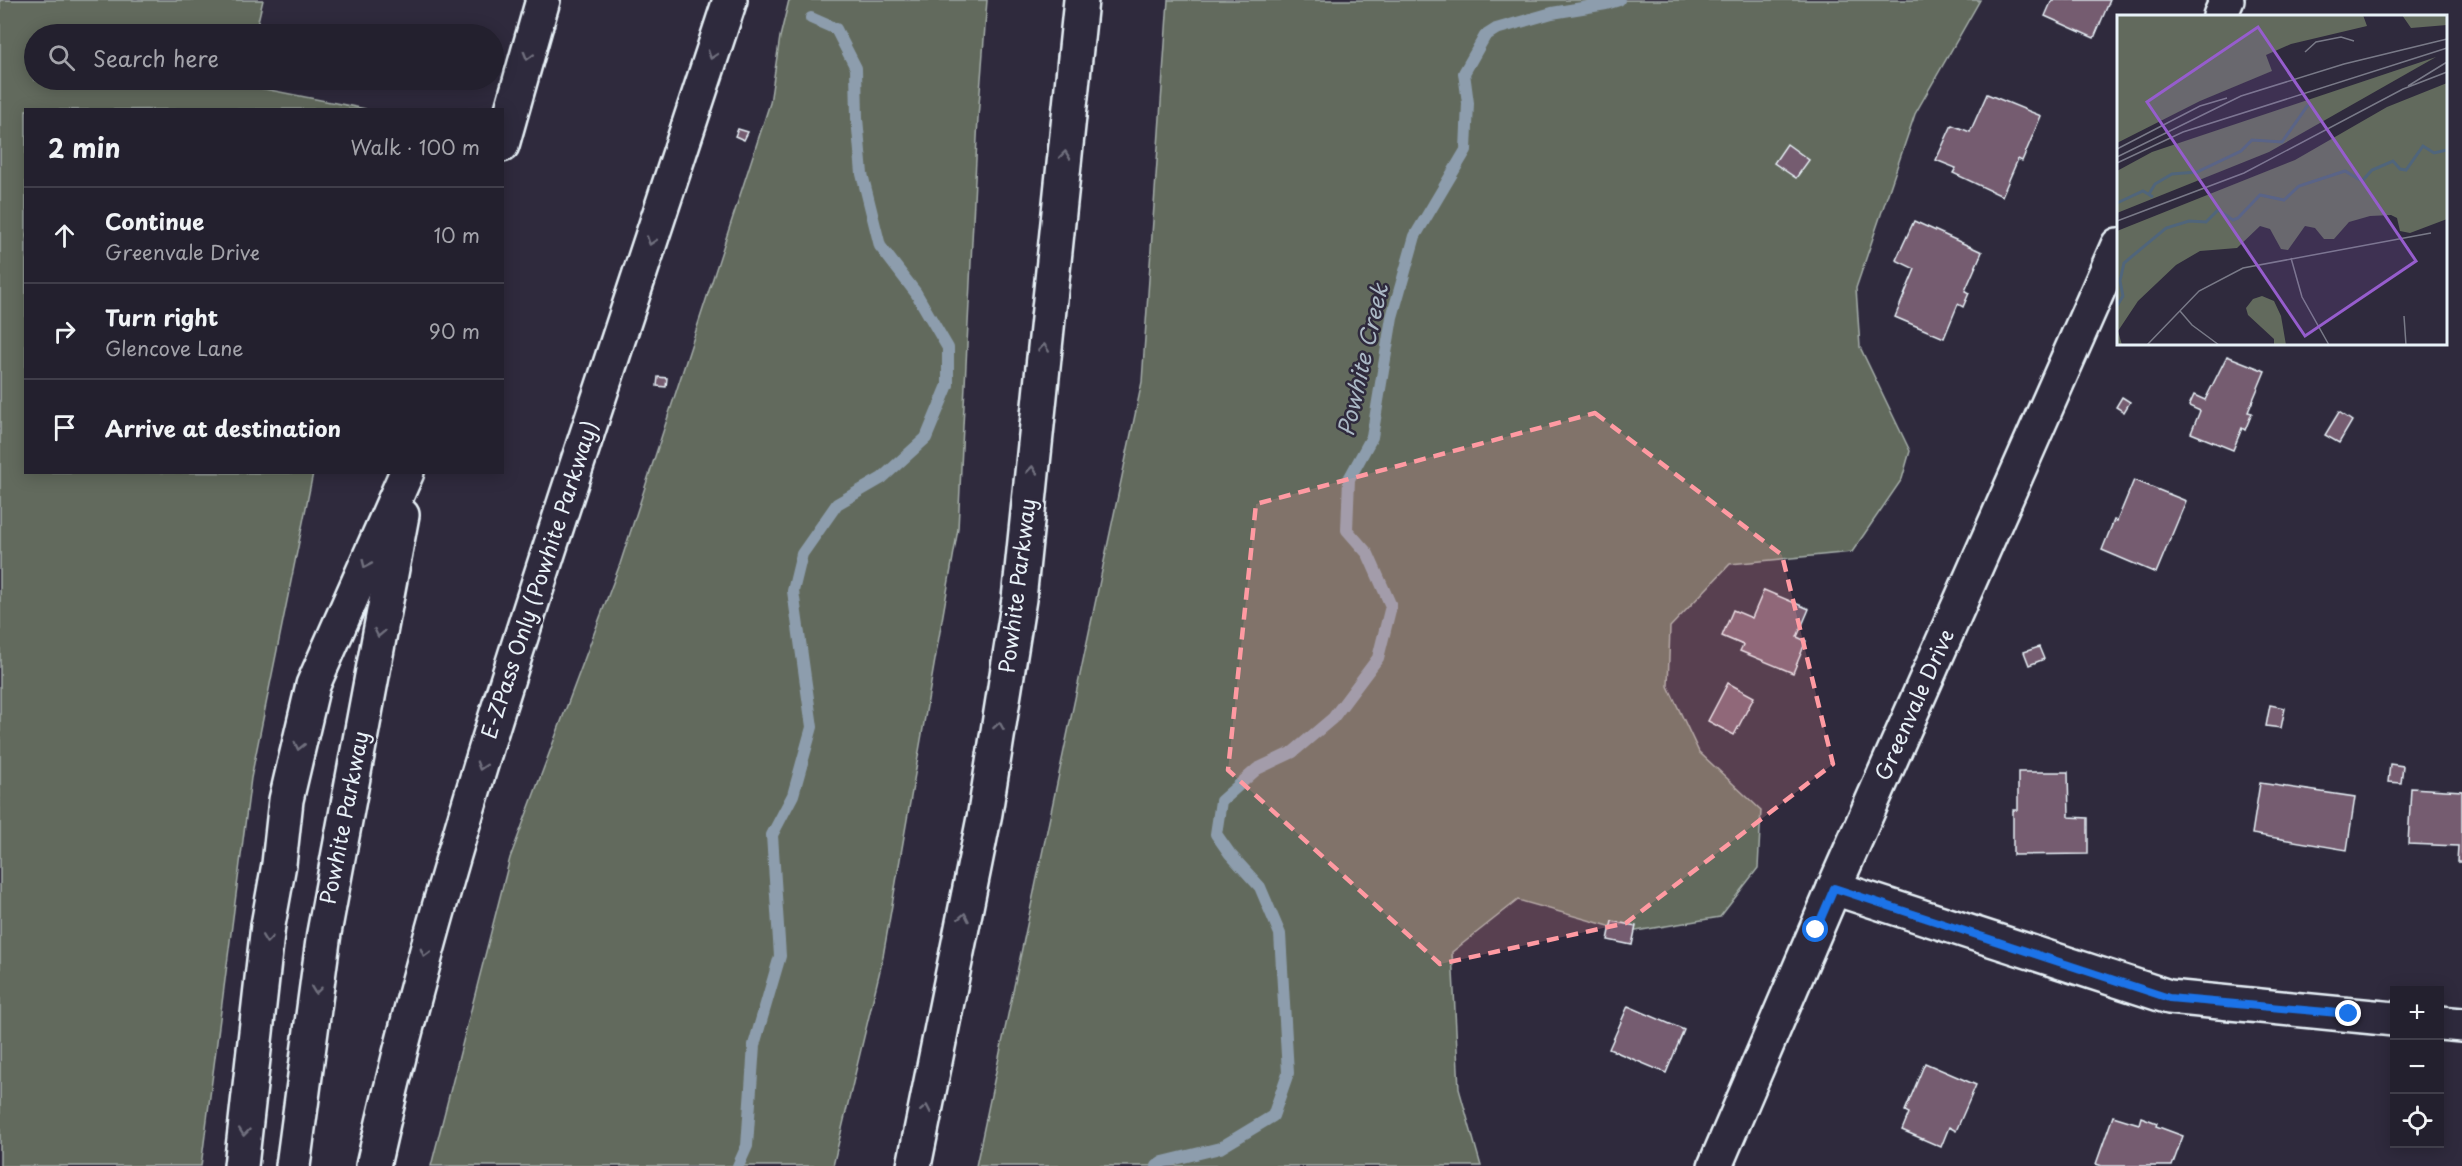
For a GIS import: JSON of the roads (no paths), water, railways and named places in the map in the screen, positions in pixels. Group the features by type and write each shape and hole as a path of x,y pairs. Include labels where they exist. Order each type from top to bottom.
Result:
{"main road":[{"path":"504,138 543,0"},
{"name":"E-ZPass Only (Powhite Parkway)","path":"373,1166 399,1052 435,916 518,644 730,0"},
{"name":"Powhite Parkway","path":"914,1166 985,813 1019,599 1081,0"},
{"path":"2220,15 2227,0"},
{"name":"Greenvale Drive","path":"1715,1166 1834,888 2117,247"},
{"path":"241,1166 286,800 313,685 408,474"},
{"name":"Powhite Parkway","path":"293,1166 326,922 409,474"},
{"path":"1834,888 2169,998 2390,1019"},
{"path":"2444,1023 2462,1025"}],"waterway":[{"name":"Powhite Creek","path":"1157,1166 1163,1162 1220,1148 1273,1116 1288,1073 1280,934 1260,887 1230,854 1216,834 1221,801 1257,769 1293,752 1333,718 1378,658 1391,606 1368,554 1347,530 1349,479 1372,437 1392,317 1415,236 1466,150 1468,103 1464,73 1485,36 1496,29 1552,13 1619,0"},
{"path":"738,1166 747,1146 754,1045 780,956 772,835 793,795 812,727 793,591 802,554 837,504 882,478 926,438 948,385 948,348 916,293 880,246 862,174 857,118 856,68 836,29 811,18"}]}
